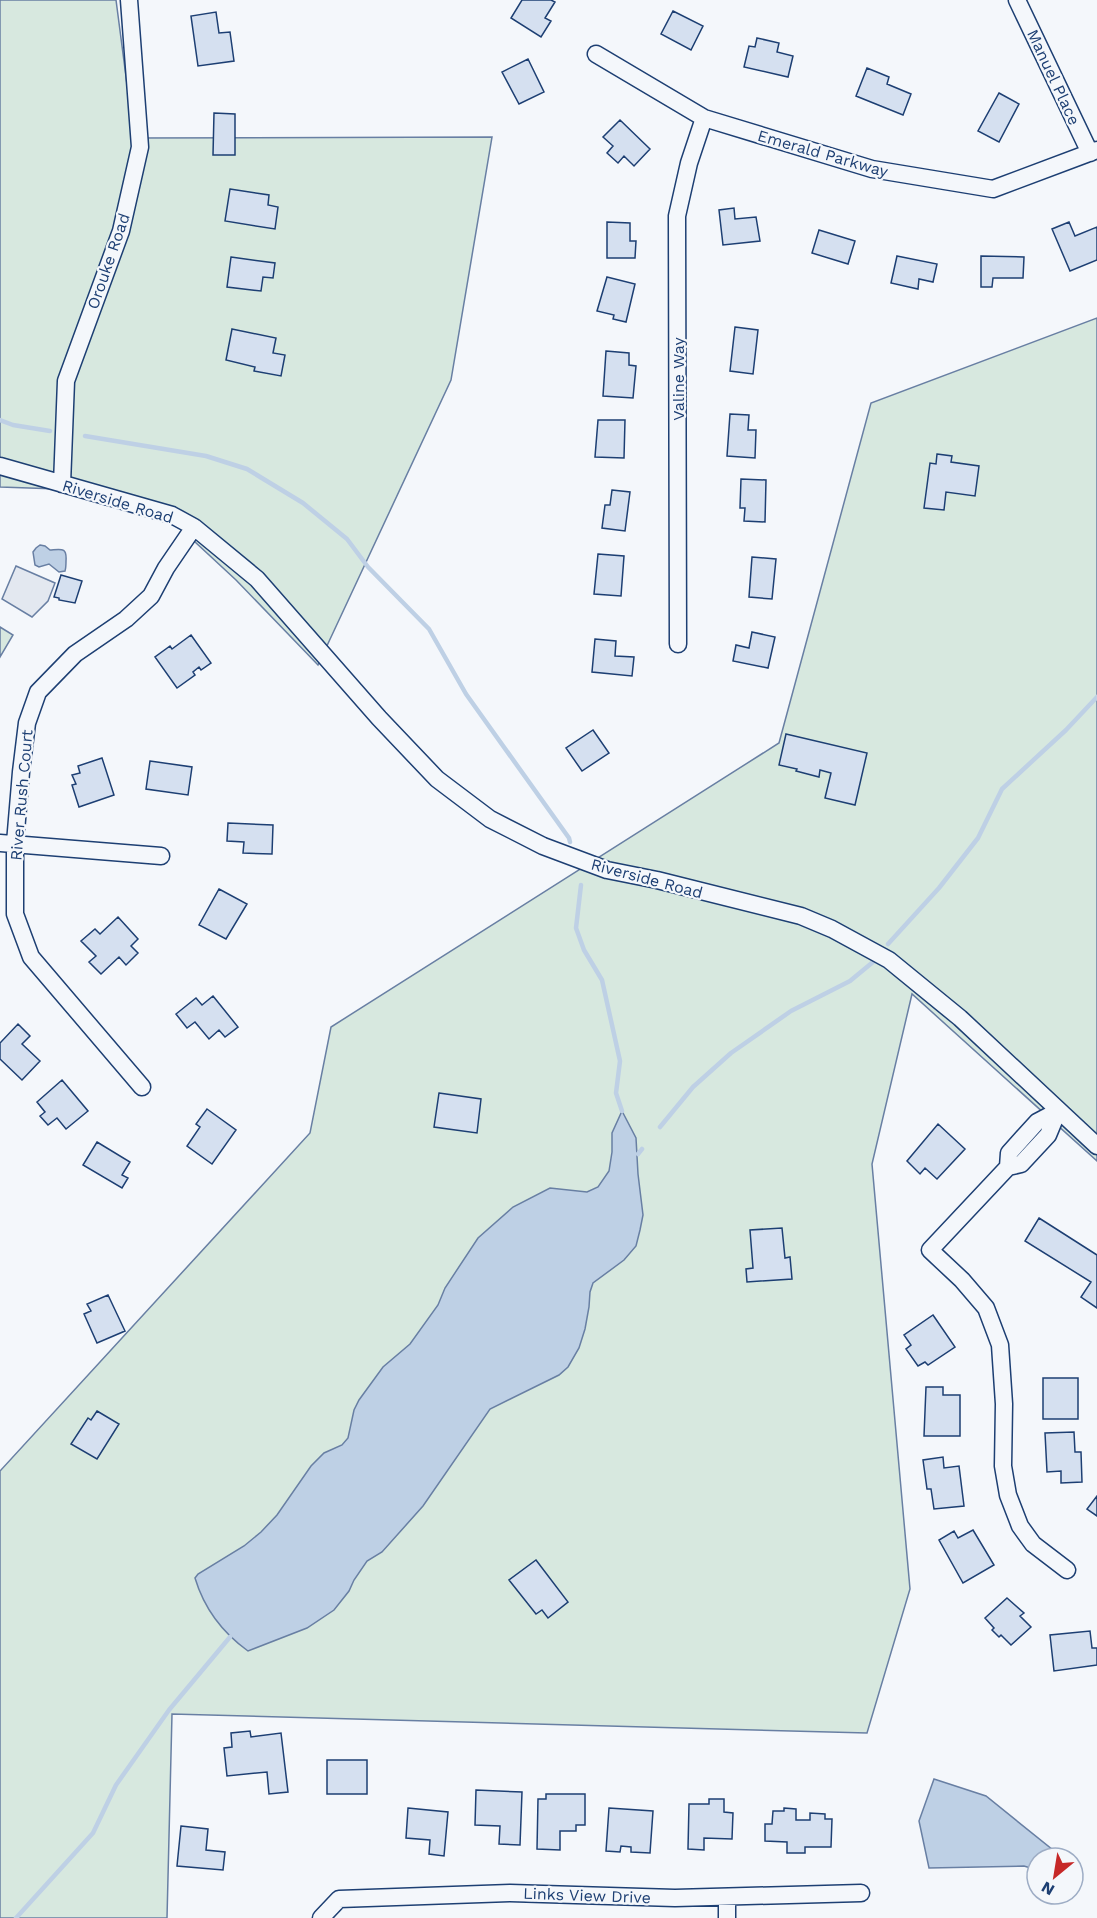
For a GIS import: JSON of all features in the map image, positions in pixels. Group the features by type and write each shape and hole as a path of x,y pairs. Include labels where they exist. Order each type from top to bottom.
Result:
{"street":[{"name":"Orouke Road","path":"62,484 66,381 121,231 140,147 129,0"},
{"name":"Manuel Place","path":"1017,0 1094,152"},
{"name":"Emerald Parkway","path":"596,54 704,118 872,169 993,189 1094,152"},
{"name":"Valine Way","path":"678,644 678,216 689,163 704,118"},
{"name":"Riverside Road","path":"0,466 172,515 194,527 257,579 379,718 437,779 490,819 543,846 608,870 801,916 832,928 889,960 960,1018 1097,1146"},
{"name":"River Rush Court","path":"142,1087 32,957 15,914 7,843 27,723 38,692 75,654 126,620 151,596 166,568 194,527"},
{"path":"7,843 162,856"},
{"path":"1058,1111 1037,1122 1009,1153 1008,1167 930,1250 962,1280 986,1308 1000,1345 1004,1404 1003,1466 1008,1495 1020,1526 1033,1544 1067,1570"},
{"name":"Links View Drive","path":"321,1918 339,1899 510,1893 675,1898 861,1893"},
{"path":"727,1897 727,1918"}],"shaded area":[{"path":"0,0 116,0 134,138 492,137 451,380 318,665 236,580 168,517 58,489 0,487"},
{"path":"1097,318 1097,1161 912,994 872,1164 910,1589 867,1733 172,1714 167,1918 0,1918 0,1471 310,1133 331,1027 779,743 871,403"},
{"path":"16,566 55,583 48,601 32,617 2,599"},
{"path":"0,627 13,635 0,657"}],"water":[{"path":"40,545 50,550 65,551 65,571 59,572 49,564 39,567 35,565 33,552"},
{"path":"622,1111 636,1138 643,1215 640,1230 636,1246 624,1260 593,1283 585,1329 579,1348 568,1367 559,1375 490,1409 423,1506 382,1552 367,1561 349,1591 334,1610 307,1628 248,1651 230,1636 209,1610 195,1578 261,1532 277,1515 311,1466 324,1453 342,1445 348,1438 354,1410 359,1400 383,1367 410,1344 438,1305 445,1288 478,1238 513,1207 550,1188 587,1192 598,1187 609,1171 612,1133"},
{"path":"934,1779 986,1796 1048,1846 1025,1846 1025,1866 929,1868 919,1821"}],"building":[{"path":"522,0 555,2 545,18 551,21 541,37 511,18"},
{"path":"673,11 703,26 691,50 661,34"},
{"path":"216,12 219,33 230,32 234,61 198,66 191,16"},
{"path":"757,38 779,43 777,52 793,56 788,77 744,67 749,46 755,47"},
{"path":"528,59 544,92 519,104 502,72"},
{"path":"867,68 889,77 887,84 911,94 903,115 856,96"},
{"path":"999,93 1019,104 999,142 978,131"},
{"path":"214,113 235,114 235,155 213,155"},
{"path":"620,120 650,149 634,166 624,156 618,163 607,153 613,146 603,137"},
{"path":"230,189 269,195 268,205 278,207 275,229 225,221"},
{"path":"734,208 735,219 756,217 760,241 723,245 719,210"},
{"path":"607,222 630,223 630,241 636,241 635,258 607,258"},
{"path":"1069,222 1075,236 1097,227 1097,260 1070,271 1052,229"},
{"path":"819,230 855,241 848,264 812,253"},
{"path":"897,256 937,264 933,282 919,279 918,289 891,283"},
{"path":"981,256 1024,257 1023,278 993,278 992,287 981,287"},
{"path":"231,257 275,263 273,278 263,277 261,291 227,287"},
{"path":"607,277 635,284 626,322 613,319 614,315 597,311"},
{"path":"735,327 758,330 753,374 730,371"},
{"path":"232,329 276,338 273,353 285,355 281,376 254,371 255,367 226,360"},
{"path":"606,351 629,353 629,365 636,366 633,398 603,396"},
{"path":"730,414 749,415 748,430 756,430 755,458 727,456"},
{"path":"598,420 625,420 624,458 595,457"},
{"path":"937,454 952,456 951,462 979,466 975,496 946,492 944,510 924,508 930,463 936,464"},
{"path":"741,479 766,480 765,522 744,521 745,508 740,508"},
{"path":"612,490 630,492 625,531 602,528 605,505 610,505"},
{"path":"598,554 624,556 621,596 594,594"},
{"path":"752,557 776,559 772,599 749,597"},
{"path":"61,575 82,581 75,603 54,597"},
{"path":"752,632 775,637 768,668 733,661 736,645 749,648"},
{"path":"191,635 211,663 201,670 199,667 193,672 195,675 177,688 155,657 170,646 172,649"},
{"path":"595,639 616,641 615,656 634,657 632,676 592,672"},
{"path":"593,730 609,753 582,771 566,748"},
{"path":"786,734 867,753 855,805 825,798 831,773 820,770 819,777 779,765"},
{"path":"102,758 114,795 79,807 72,785 76,784 72,775 80,773 78,766"},
{"path":"150,761 192,767 188,795 146,789"},
{"path":"228,823 273,825 272,854 243,853 244,842 227,841"},
{"path":"219,889 247,904 226,939 199,925"},
{"path":"118,917 138,939 131,946 138,953 126,965 119,957 101,974 89,962 96,956 81,941 95,929 100,934"},
{"path":"213,996 238,1027 225,1037 219,1030 209,1039 195,1022 187,1028 176,1014 196,998 202,1005"},
{"path":"18,1024 30,1036 22,1044 40,1061 22,1080 0,1059 0,1043"},
{"path":"62,1080 88,1111 66,1129 57,1118 48,1125 40,1116 45,1112 37,1102"},
{"path":"439,1093 481,1099 477,1133 434,1127"},
{"path":"207,1109 236,1130 212,1164 187,1146 200,1127 196,1124"},
{"path":"938,1124 965,1149 937,1179 925,1168 920,1174 907,1161"},
{"path":"97,1142 130,1162 122,1175 128,1178 122,1188 83,1165"},
{"path":"1039,1218 1097,1255 1097,1308 1081,1297 1091,1282 1025,1241"},
{"path":"782,1228 785,1258 790,1257 792,1279 747,1282 746,1269 753,1268 750,1230"},
{"path":"108,1295 125,1331 97,1343 84,1314 91,1311 87,1304"},
{"path":"933,1315 955,1347 928,1365 925,1362 918,1366 906,1349 911,1345 904,1335"},
{"path":"1043,1378 1078,1378 1078,1419 1043,1419"},
{"path":"926,1387 943,1387 943,1395 960,1395 960,1436 924,1436"},
{"path":"97,1411 119,1424 97,1459 71,1444 88,1418 91,1420"},
{"path":"1074,1432 1075,1452 1081,1452 1082,1482 1061,1483 1061,1471 1047,1472 1045,1433"},
{"path":"943,1457 944,1468 959,1466 964,1506 934,1509 931,1489 927,1489 923,1460"},
{"path":"1097,1496 1097,1516 1087,1509"},
{"path":"973,1530 994,1565 963,1583 939,1540 954,1531 958,1538"},
{"path":"536,1560 568,1602 548,1618 542,1610 536,1614 509,1580"},
{"path":"1007,1598 1024,1613 1020,1616 1031,1627 1011,1645 992,1630 994,1628 985,1618"},
{"path":"1090,1631 1092,1648 1097,1648 1097,1665 1054,1671 1050,1635"},
{"path":"250,1731 251,1737 281,1733 288,1792 269,1794 267,1772 227,1776 224,1748 232,1747 231,1733"},
{"path":"327,1760 367,1760 367,1794 327,1794"},
{"path":"476,1790 522,1792 520,1845 499,1844 500,1826 475,1825"},
{"path":"546,1794 585,1794 585,1825 576,1825 576,1831 560,1831 560,1850 537,1849 538,1799 546,1799"},
{"path":"709,1799 724,1799 724,1812 733,1813 732,1839 704,1838 704,1850 688,1849 689,1804 709,1804"},
{"path":"408,1808 448,1812 444,1856 429,1854 430,1840 406,1838"},
{"path":"609,1808 653,1811 650,1853 631,1852 631,1847 621,1846 620,1852 606,1851"},
{"path":"784,1808 796,1809 796,1820 810,1820 810,1813 825,1814 825,1819 832,1819 831,1847 805,1847 805,1853 787,1853 787,1842 765,1841 765,1824 772,1824 773,1811 784,1811"},
{"path":"181,1826 208,1829 206,1850 225,1852 223,1870 177,1866"}],"waterway":[{"path":"0,420 13,425 50,431"},
{"path":"85,436 206,456 247,469 303,503 347,539 368,567 429,629 466,694 570,842"},
{"path":"888,944 939,888 978,838 1002,789 1066,730 1097,697"},
{"path":"581,885 576,928 584,950 602,980 620,1061 616,1093 622,1111"},
{"path":"660,1127 693,1087 731,1053 791,1011 850,981 873,962"},
{"path":"638,1154 642,1149"},
{"path":"16,1918 93,1833 116,1785 169,1710 230,1637"}]}
